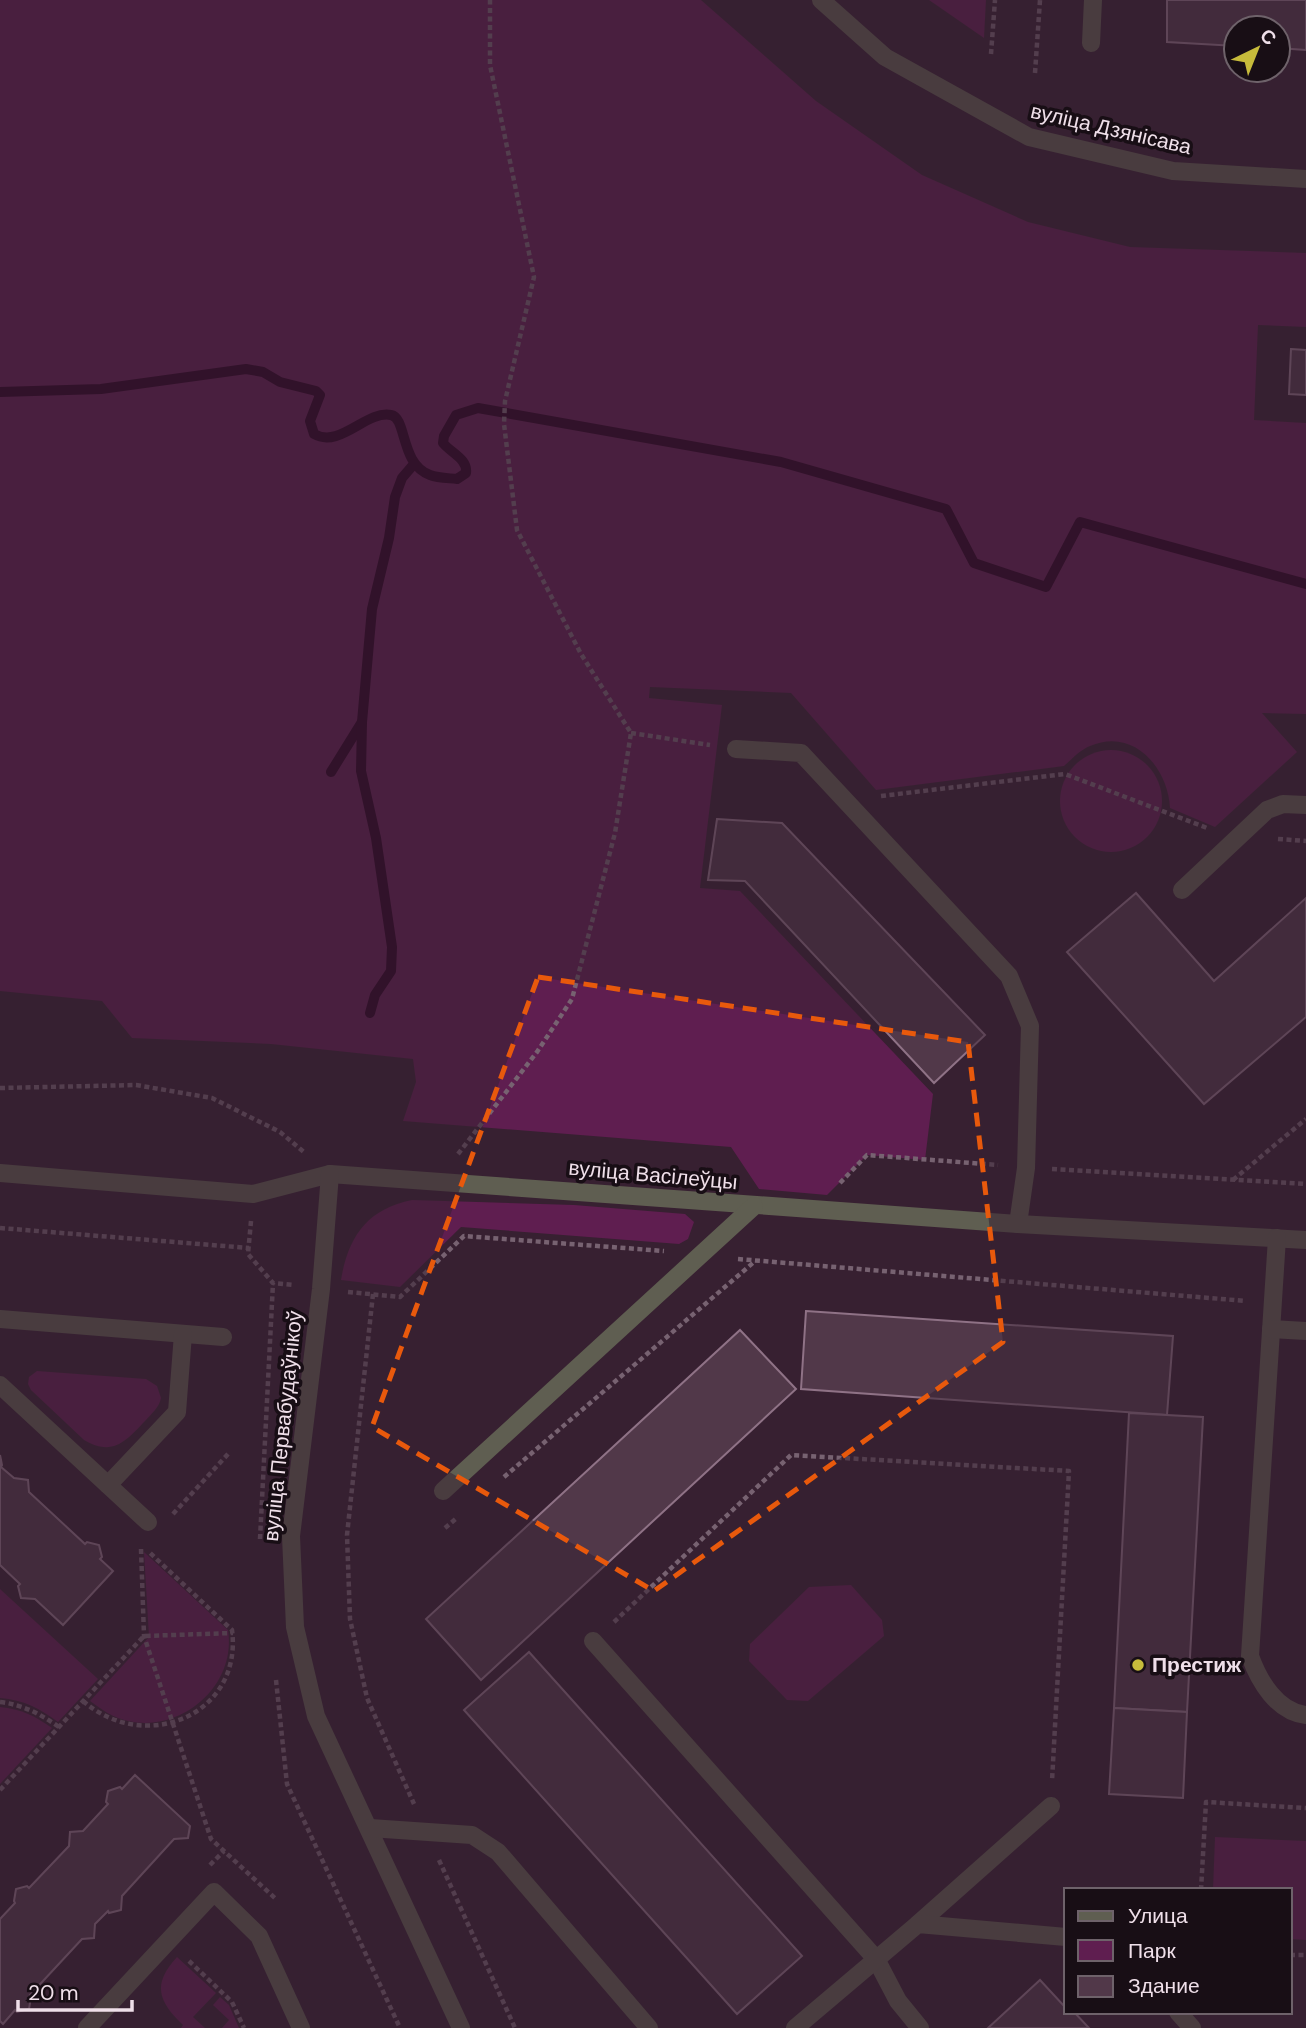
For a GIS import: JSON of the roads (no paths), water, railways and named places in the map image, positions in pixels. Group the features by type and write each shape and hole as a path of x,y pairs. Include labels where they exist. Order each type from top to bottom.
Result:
{"street":[{"name":"вуліца Дзянісава","path":"821,0 885,57 1029,137 1173,171 1306,179"},
{"path":"1091,43 1093,0"},
{"path":"736,749 801,752 1009,976 1030,1026 1026,1168 1018,1224"},
{"path":"1182,890 1267,810 1283,804 1306,805"},
{"name":"вуліца Васілеўцы","path":"0,1173 253,1194 330,1174 1018,1224 1306,1240"},
{"name":"вуліца Первабудаўнікоў","path":"330,1174 321,1289 291,1536 295,1627 316,1716 461,2028"},
{"path":"443,1491 754,1206"},
{"path":"1277,1238 1250,1656 1256,1674 1283,1706 1306,1715"},
{"path":"0,1319 223,1337"},
{"path":"1271,1329 1306,1331"},
{"path":"108,1485 177,1412 183,1334"},
{"path":"0,1385 148,1522"},
{"path":"593,1641 876,1959 898,2001 920,2028"},
{"path":"795,2028 1051,1806"},
{"path":"370,1828 472,1835 498,1852 649,2028"},
{"path":"87,2028 214,1892 259,1936 301,2028"},
{"path":"918,1924 1064,1937"},
{"path":"1180,2014 1192,2028"}],"waterway":[{"path":"0,392 101,389 246,369 263,372 280,382 316,391 320,395 310,421 314,434 333,437 372,418 391,415 400,424 414,461 420,469 436,477 457,479 466,473 462,460 443,443 444,436 456,415 478,408 781,462 946,509 974,563 1046,587 1080,522 1306,584"},
{"path":"370,1013 375,995 391,971 392,947 376,838 361,771 362,722 372,609 389,538 395,497 402,478 414,464"},
{"path":"331,772 362,722"}],"place":[{"name":"Престиж","path":"1138,1665"}]}
